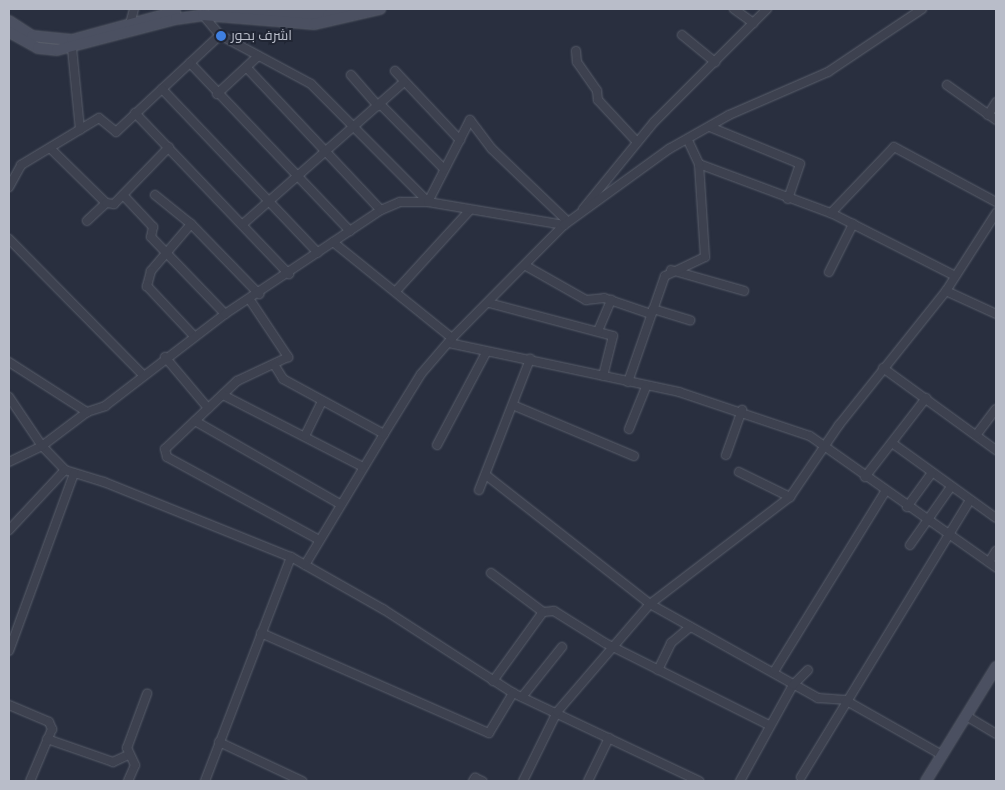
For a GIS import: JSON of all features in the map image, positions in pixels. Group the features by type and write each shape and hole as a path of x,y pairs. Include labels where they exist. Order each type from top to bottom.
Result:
{"main road":[{"path":"214,9 328,14 358,9"},
{"path":"9,22 48,40 72,40 130,24 202,12 314,24 380,9"},
{"path":"9,32 38,48 72,48 202,12"},
{"path":"926,781 968,717 996,667"}],"street":[{"path":"130,24 134,9"},
{"path":"734,9 753,24"},
{"path":"581,212 637,142 767,9"},
{"path":"305,565 363,466 421,374 451,340 566,224 688,140 710,127 828,72 922,9"},
{"path":"202,12 220,35 311,84 428,202"},
{"path":"9,187 21,165 98,118 116,132 220,35"},
{"path":"682,35 715,62"},
{"path":"72,48 80,130"},
{"path":"576,51 577,62 597,91 598,100 637,142"},
{"path":"217,94 258,56"},
{"path":"190,64 350,231"},
{"path":"247,68 381,210"},
{"path":"395,72 460,140"},
{"path":"351,75 444,169"},
{"path":"243,224 299,177 404,82"},
{"path":"947,85 996,120"},
{"path":"162,89 318,252"},
{"path":"988,115 996,102"},
{"path":"135,113 169,146 289,274"},
{"path":"428,202 470,120 492,149 566,224"},
{"path":"710,127 800,164 788,199"},
{"path":"628,382 652,311 672,270 704,257 699,164 688,140"},
{"path":"50,148 106,203 114,204 169,146"},
{"path":"831,213 894,148 996,202"},
{"path":"699,164 788,199 831,213 955,276"},
{"path":"123,195 153,226 151,237 225,314"},
{"path":"155,195 191,224 259,294"},
{"path":"9,462 42,446 87,412 105,406 194,336 289,274 381,210 400,202 428,202 469,212 566,224"},
{"path":"87,221 106,203"},
{"path":"396,291 469,212"},
{"path":"523,781 557,712 612,646 637,625 650,604 790,497 883,368 946,291 996,213"},
{"path":"191,224 151,271 147,286 194,336"},
{"path":"829,272 853,224"},
{"path":"9,239 143,375"},
{"path":"333,242 396,291 451,340 486,353 530,359 742,410 810,436 926,521 996,567"},
{"path":"526,266 586,300 611,300 690,320"},
{"path":"672,270 744,292"},
{"path":"946,291 996,314"},
{"path":"250,300 288,357 275,366 237,382 208,408 196,422 170,440 165,449 167,456 319,540"},
{"path":"598,331 611,300"},
{"path":"489,303 598,331 613,339 603,376"},
{"path":"437,445 486,353"},
{"path":"165,357 208,408"},
{"path":"480,490 515,406 530,359"},
{"path":"9,362 87,412"},
{"path":"275,366 283,379 384,434"},
{"path":"883,368 977,434 996,450"},
{"path":"629,429 646,386"},
{"path":"224,395 363,466"},
{"path":"9,397 42,446 65,470 291,557 383,609 513,693 557,712 699,781"},
{"path":"865,477 926,398"},
{"path":"305,436 322,401"},
{"path":"515,406 634,456"},
{"path":"977,434 996,409"},
{"path":"726,455 742,410"},
{"path":"196,422 340,504"},
{"path":"892,443 950,488 996,518"},
{"path":"9,530 65,470"},
{"path":"739,472 790,497"},
{"path":"9,651 74,473"},
{"path":"486,474 650,604 690,627 775,670 793,685 818,698 845,700 942,754"},
{"path":"907,507 931,474"},
{"path":"910,545 950,488"},
{"path":"775,670 885,492"},
{"path":"801,777 845,700 946,535 970,500"},
{"path":"989,562 996,551"},
{"path":"205,781 291,557"},
{"path":"491,573 542,612 554,611 612,646 769,725"},
{"path":"493,681 542,612"},
{"path":"658,670 671,643 690,627"},
{"path":"261,633 489,733 513,693"},
{"path":"522,697 562,647"},
{"path":"740,781 769,725 793,685 808,670"},
{"path":"47,738 113,762 128,755 147,694"},
{"path":"9,706 49,722 52,729 30,781"},
{"path":"968,717 996,734"},
{"path":"588,781 608,738"},
{"path":"219,742 302,781"},
{"path":"128,755 135,764 128,781"},
{"path":"473,781 475,778 482,781"}],"place":[{"name":"اشرف بحور","path":"221,36"}]}
